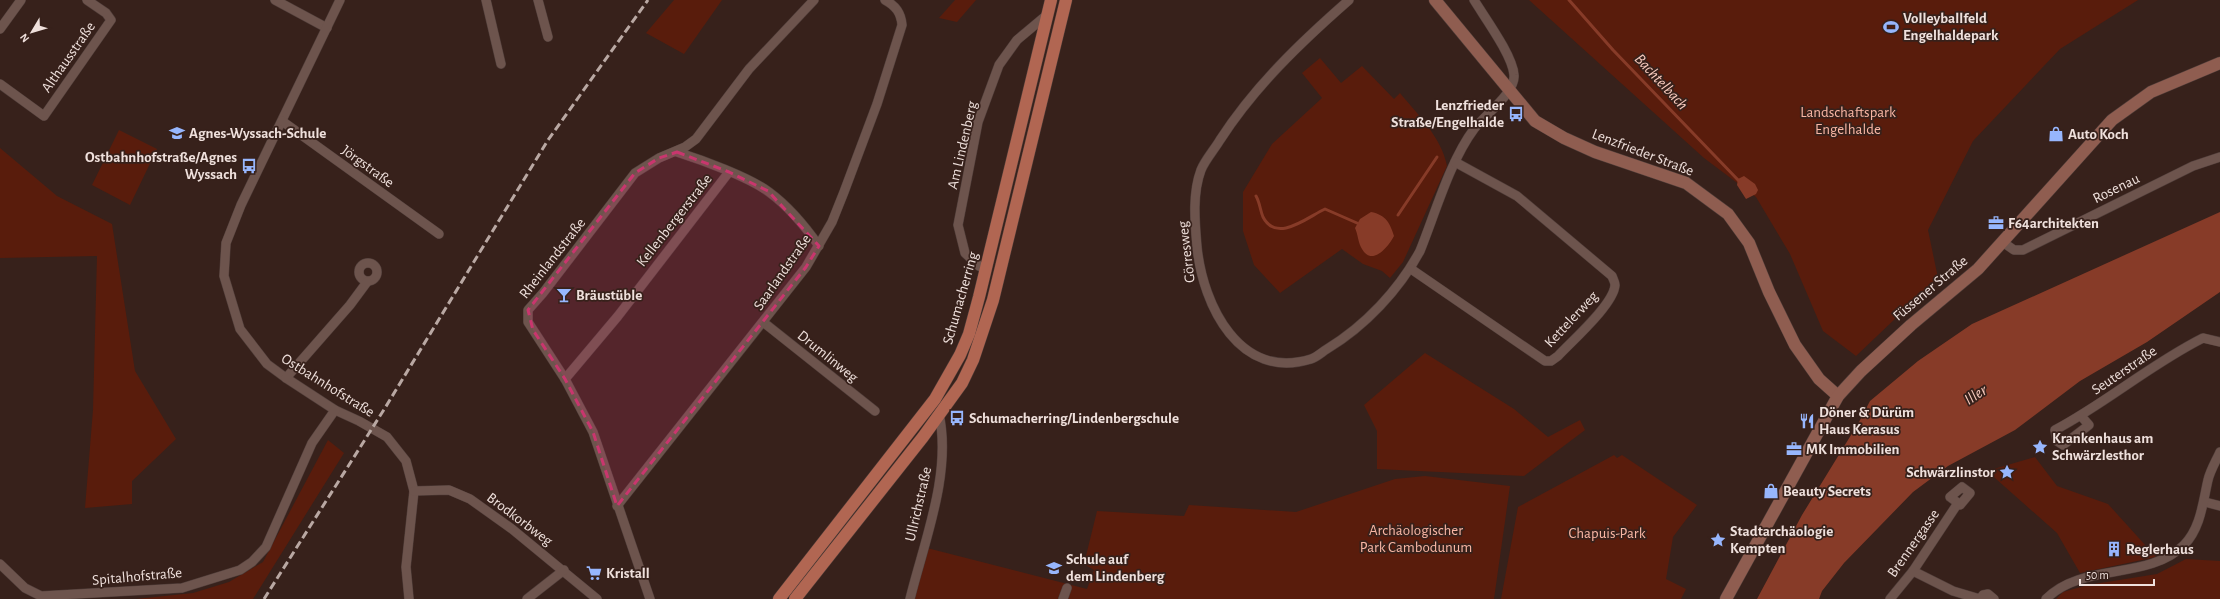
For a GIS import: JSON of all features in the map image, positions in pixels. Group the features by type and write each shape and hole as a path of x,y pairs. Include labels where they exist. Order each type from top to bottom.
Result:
{"main road":[{"name":"Schumacherring","path":"779,599 935,399 960,355 969,334 1051,0"},
{"name":"Schumacherring","path":"795,599 923,437 962,383 982,340 1066,0"}],"street":[{"path":"0,29 21,0"},
{"name":"Althausstraße","path":"0,84 44,116 111,20 106,13 87,0"},
{"path":"275,0 327,28"},
{"name":"Ostbahnhofstraße","path":"340,0 282,121 252,178 226,242 224,276 240,329 267,364 335,410 359,421 386,438 406,461 414,491 406,567 409,599"},
{"path":"486,0 501,64"},
{"path":"538,0 548,37"},
{"name":"Rheinlandstraße","path":"650,599 592,432 565,379 533,330 527,317 528,310 543,293 635,173 659,158 677,152 696,138 749,69 814,0"},
{"path":"885,0 895,7 901,0"},
{"name":"Görresweg","path":"1349,0 1272,72 1229,126 1201,170 1197,186 1195,221 1199,260 1205,288 1222,323 1240,344 1257,356 1272,362 1289,363 1312,359 1339,342 1378,308 1411,269 1420,251 1466,140 1480,121 1510,92"},
{"name":"Lenzfrieder Straße","path":"1435,0 1510,92 1536,121 1564,138 1595,152 1686,183 1728,214 1749,243 1769,292 1795,345 1819,379 1838,396"},
{"path":"1474,0 1511,62 1515,75 1510,92"},
{"name":"Saarlandstraße","path":"617,506 764,322 806,267 819,246 832,222 877,104 902,25 901,16 895,7"},
{"name":"Am Lindenberg","path":"985,269 979,266 966,253 958,225 978,122 998,66 1017,40 1048,14"},
{"name":"Füssener Straße","path":"1726,599 1838,396 1861,371 1911,324 1978,270 2004,243 2112,120 2151,92 2220,63"},
{"name":"Jörgstraße","path":"282,121 439,234"},
{"path":"677,152 729,172 768,191 788,208 819,246"},
{"name":"Rosenau","path":"2004,243 2014,250 2023,250 2193,166 2220,157"},
{"name":"Kettelerweg","path":"1411,269 1545,361 1551,361 1558,356 1607,303 1614,291 1616,284 1612,276 1517,196 1456,162"},
{"name":"Kellenbergerstraße","path":"565,379 618,316 729,172"},
{"path":"286,378 350,305 367,282"},
{"name":"Drumlinweg","path":"764,322 875,411"},
{"name":"Seuterstraße","path":"2081,416 2089,425 2063,445 2057,441 2055,430 2081,416 2181,349 2203,338 2220,342"},
{"name":"Spitalhofstraße","path":"0,564 25,588 41,596 182,588 240,570 252,562 266,547 312,443 335,410"},
{"name":"Ullrichstraße","path":"910,599 928,532 942,467 943,430 939,414"},
{"path":"2046,599 2075,582 2146,565 2166,556 2184,545 2194,530 2205,502 2208,479 2220,452"},
{"name":"Brodkorbweg","path":"414,491 449,490 460,493 512,529 564,570 597,599"},
{"path":"2205,502 2220,506"},
{"name":"Brennergasse","path":"1890,599 1913,570 1958,503"},
{"path":"527,599 564,570"},
{"path":"1913,570 1957,592 1980,599 1983,595 1988,594 1994,599"},
{"path":"1063,599 1067,588"}],"highlighted area":[{"path":"677,152 729,172 768,191 819,246 806,267 617,506 593,432 565,379 533,330 528,310 635,173 659,158"}],"green space":[{"path":"674,0 722,0 684,54 646,33"},
{"path":"955,0 976,0 957,22 939,18"},
{"name":"Landschaftspark Engelhalde","path":"1529,0 2138,0 2060,49 1973,141 1928,230 1938,278 1856,356 1823,331 1790,254 1756,197 1704,158"},
{"path":"1320,58 1341,83 1362,66 1394,99 1400,93 1435,136 1447,166 1403,262 1390,278 1382,271 1363,264 1342,249 1280,293 1254,265 1243,231 1243,192 1272,144 1322,98 1302,73"},
{"path":"119,130 157,149 130,205 92,185"},
{"path":"0,148 57,196 112,224 135,371 176,439 132,481 132,504 85,508 93,410 97,256 0,258"},
{"path":"1425,353 1514,409 1548,437 1580,420 1585,430 1524,476 1377,469 1377,431 1364,405"},
{"path":"328,440 344,453 253,599 136,599 193,593 229,582 263,562"},
{"name":"Chapuis-Park","path":"1614,455 1617,458 1622,455 1697,505 1673,537 1666,579 1686,589 1681,599 1501,599 1518,507"},
{"path":"2035,457 2057,486 2108,504 2156,557 2080,573 2057,533 1987,471"},
{"name":"Archäologischer Park Cambodunum","path":"1425,476 1510,486 1494,599 913,599 927,548 1087,589 1094,570 1084,564 1097,511 1184,516 1189,505 1296,512 1395,479"},
{"path":"2186,559 2220,561 2220,599 2056,599 2063,592 2088,585 2157,574"}],"water":[{"path":"1744,176 1755,184 1758,190 1756,194 1746,199 1737,185 1738,179"},
{"path":"1371,212 1384,217 1387,220 1394,236 1380,253 1371,256 1366,254 1362,249 1355,228 1360,219"},
{"name":"Iller","path":"2220,212 2220,292 2147,342 2080,381 2015,430 1948,466 1913,492 1844,563 1822,591 1819,599 1757,599 1802,515 1859,422 1870,401 1918,361 1972,324"}],"waterway":[{"name":"Bachtelbach","path":"1569,0 1613,50 1739,181"},
{"path":"1398,215 1437,157"},
{"path":"1256,196 1263,217 1269,225 1276,228 1293,226 1325,209 1357,223"}],"railway":[{"path":"264,599 385,408 548,140 648,0"}],"place":[{"name":"Volleyballfeld Engelhaldepark","path":"1891,27"},
{"name":"Lenzfrieder Straße/Engelhalde","path":"1516,114"},
{"name":"Agnes-Wyssach-Schule","path":"177,133"},
{"name":"Auto Koch","path":"2056,134"},
{"name":"Ostbahnhofstraße/Agnes Wyssach","path":"249,166"},
{"name":"F64architekten","path":"1996,223"},
{"name":"Bräustüble","path":"564,295"},
{"name":"Schumacherring/Lindenbergschule","path":"957,418"},
{"name":"Döner & Dürüm Haus Kerasus","path":"1807,421"},
{"name":"Krankenhaus am Schwärzlesthor","path":"2040,447"},
{"name":"MK Immobilien","path":"1794,449"},
{"name":"Schwärzlinstor","path":"2007,472"},
{"name":"Beauty Secrets","path":"1771,491"},
{"name":"Stadtarchäologie Kempten","path":"1718,540"},
{"name":"Reglerhaus","path":"2114,549"},
{"name":"Schule auf dem Lindenberg","path":"1054,568"},
{"name":"Kristall","path":"594,573"}]}
